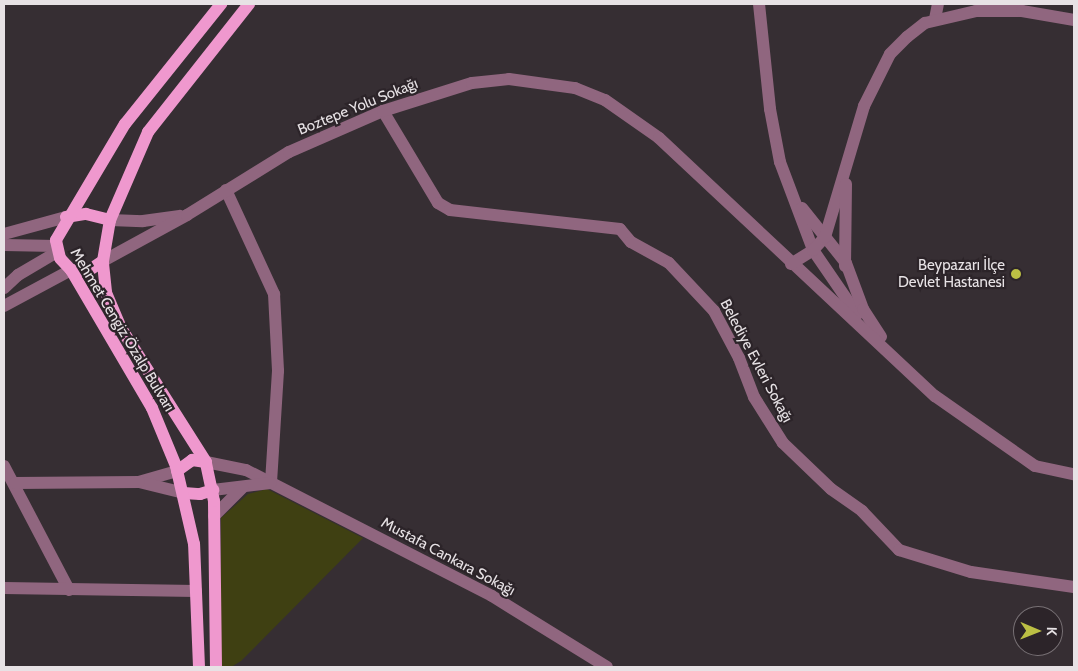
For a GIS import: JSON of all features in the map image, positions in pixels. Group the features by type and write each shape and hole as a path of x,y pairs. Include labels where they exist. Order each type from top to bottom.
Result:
{"main road":[{"name":"Mehmet Cengiz Özalp Bulvarı","path":"199,667 194,544 184,492 177,471 152,408 71,270 56,249 59,230 66,217 125,124 221,4"},
{"name":"Mehmet Cengiz Özalp Bulvarı","path":"216,667 213,490 206,462 122,328 106,292 103,261 110,220 148,132 249,4"},
{"path":"66,217 92,215 110,220"},
{"path":"71,270 88,270 103,261"},
{"path":"177,471 192,460 206,462"},
{"path":"184,492 200,494 213,490"}],"street":[{"path":"759,4 773,128 790,189 813,250 870,333"},
{"path":"935,20 938,4"},
{"path":"791,264 813,250 825,237 864,106 890,54 907,37 935,20 999,9 1074,20"},
{"name":"Boztepe Yolu Sokağı","path":"103,261 187,215 289,152 383,111 472,83 509,79 575,88 606,100 659,138 791,264"},
{"name":"Belediye Evleri Sokağı","path":"383,111 438,203 450,210 620,229 631,242 669,263 714,311 739,358 754,397 783,443 831,489 862,511 899,550 971,572 1074,586"},
{"path":"832,279 846,263 846,169"},
{"path":"790,189 846,263 863,309 890,355"},
{"path":"213,490 270,483 278,371 274,294 226,190"},
{"path":"110,220 143,221 187,215"},
{"path":"4,234 66,217"},
{"path":"4,245 56,249"},
{"path":"4,288 18,275 56,249"},
{"path":"791,264 816,277 832,279"},
{"path":"791,264 870,333 890,355 935,396 986,430 1020,458 1034,466 1074,474"},
{"path":"4,306 71,270"},
{"name":"Mustafa Cankara Sokağı","path":"206,462 231,465 270,483 492,596 607,667"},
{"path":"4,466 69,590"},
{"path":"139,482 177,471"},
{"path":"14,483 139,482 184,492"},
{"path":"214,516 230,497 245,487"},
{"path":"4,588 196,591"}],"shaded area":[{"path":"267,489 363,538 241,661 231,667 221,667 221,518 248,494"}],"place":[{"name":"Beypazarı İlçe Devlet Hastanesi","path":"1016,274"}]}
